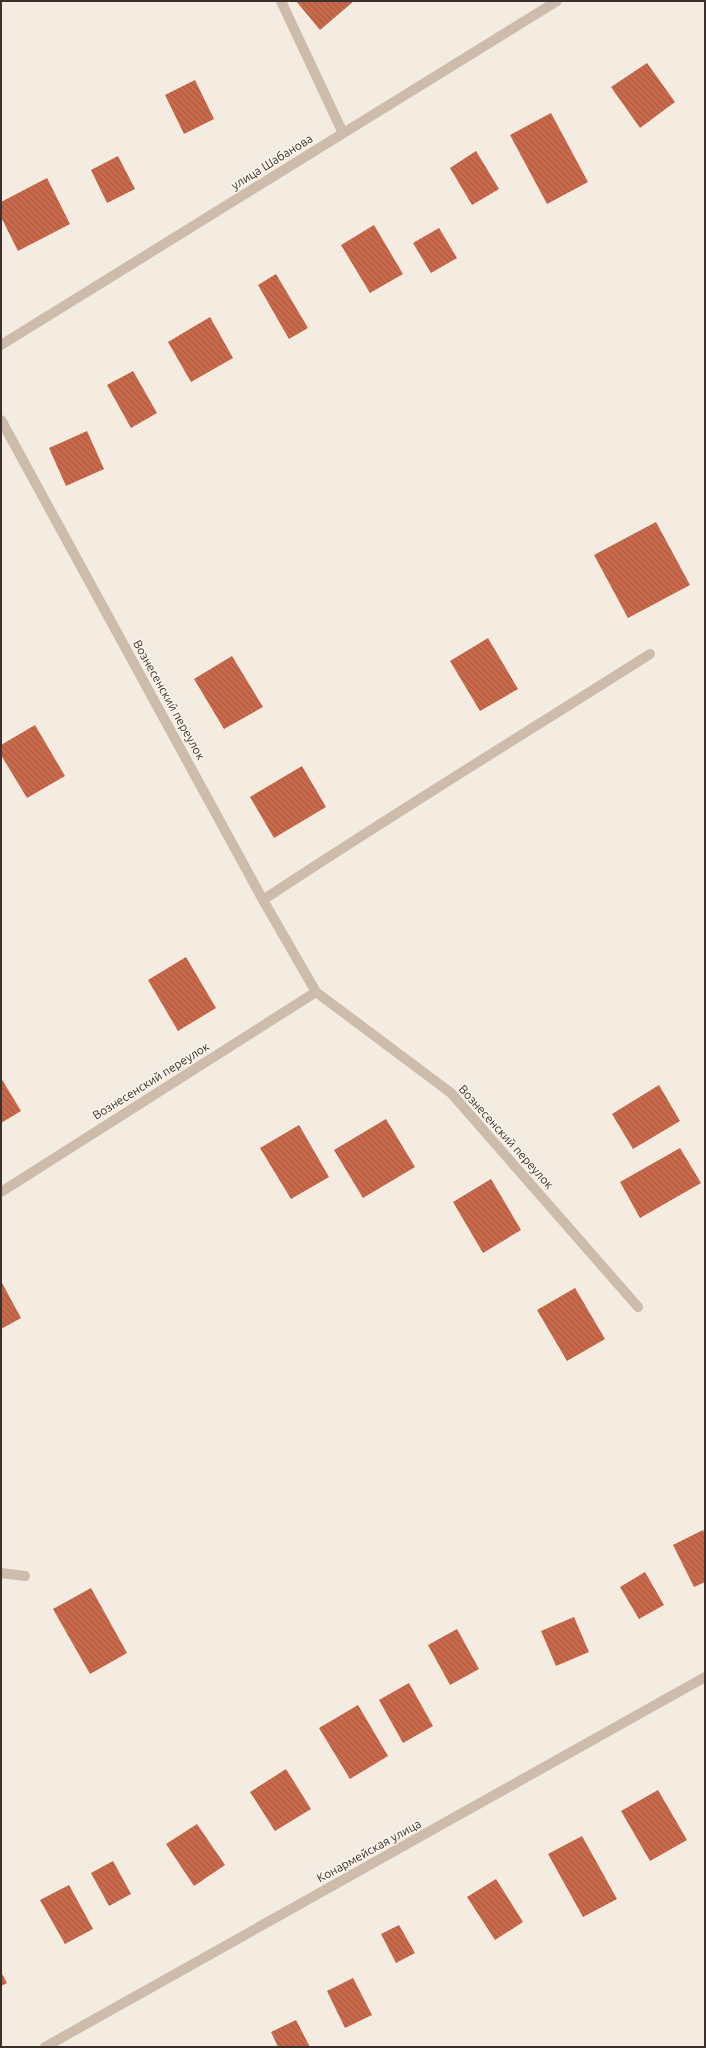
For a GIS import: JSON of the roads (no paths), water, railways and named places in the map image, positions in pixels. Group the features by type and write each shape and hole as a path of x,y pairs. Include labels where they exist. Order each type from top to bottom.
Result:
{"street":[{"path":"281,1 343,133"},
{"name":"улица Шабанова","path":"1,345 557,1"},
{"name":"Вознесенский переулок","path":"1,420 263,900 316,992 450,1093 638,1307"},
{"path":"263,900 406,806 522,736 650,654"},
{"name":"Вознесенский переулок","path":"1,1192 316,992"},
{"path":"1,1574 25,1576"},
{"name":"Конармейская улица","path":"45,2047 705,1677"}]}
